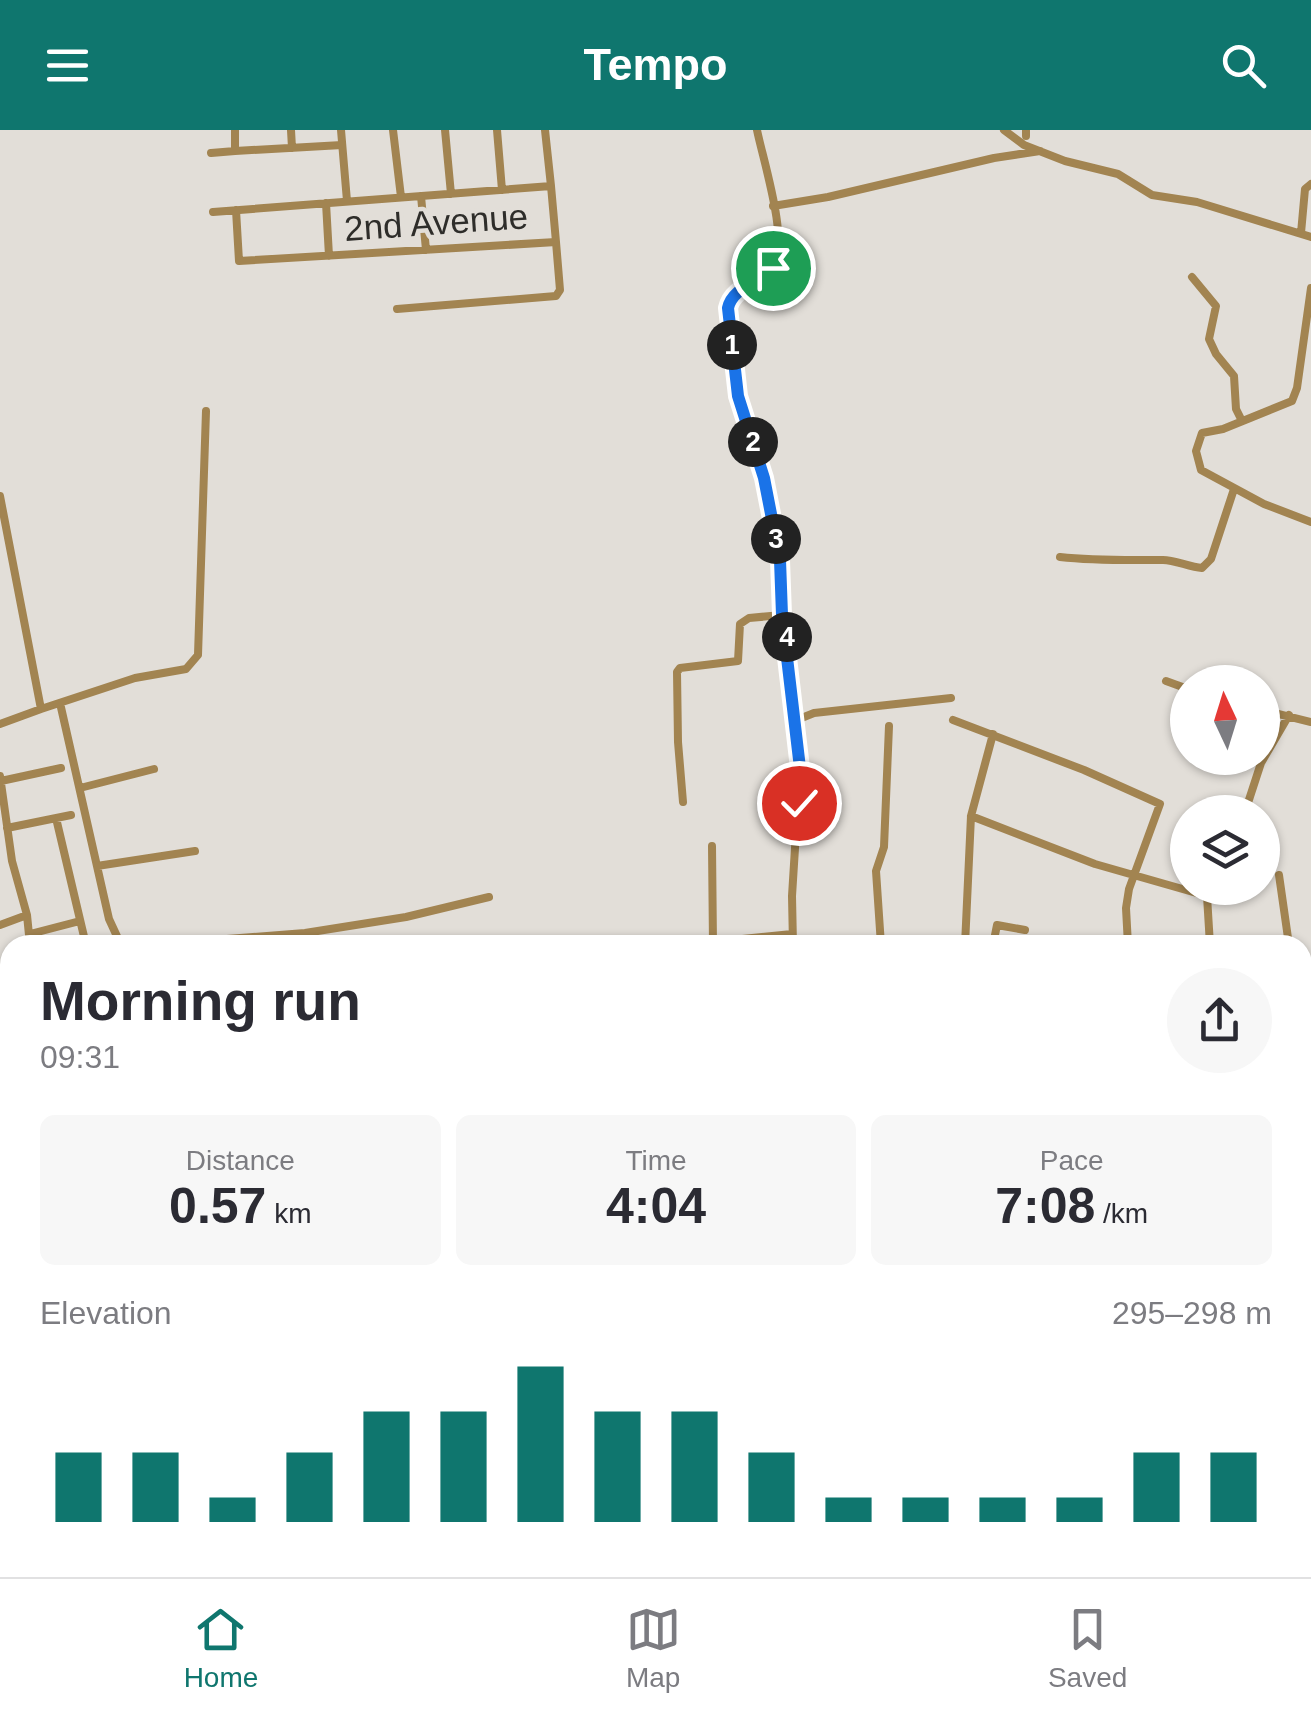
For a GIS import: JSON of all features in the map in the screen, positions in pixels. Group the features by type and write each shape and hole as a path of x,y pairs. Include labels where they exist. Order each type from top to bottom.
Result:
{"street":[{"path":"235,130 236,152"},
{"path":"291,130 292,148"},
{"path":"341,130 347,201"},
{"path":"394,130 401,197"},
{"path":"445,130 451,194"},
{"path":"497,130 502,190"},
{"path":"545,130 551,186"},
{"path":"757,130 780,245 773,268 759,281 738,291 728,308 738,396 764,478 780,560 782,615 800,768 792,934 784,935"},
{"path":"1004,130 1024,144 1090,169 1118,174 1152,195 1197,202 1311,237"},
{"path":"211,153 342,145"},
{"path":"772,206 1044,150"},
{"path":"1300,232 1305,189 1311,184"},
{"name":"2nd Avenue","path":"213,212 236,210 326,203 347,201 551,186 556,242 239,261 236,210"},
{"path":"420,196 426,250"},
{"path":"326,203 329,256"},
{"path":"397,308 556,296 560,290 556,242"},
{"path":"1192,277 1216,306 1209,339 1234,376 1236,409 1242,422"},
{"path":"1311,288 1294,396 1287,404 1200,434 1196,452 1201,470 1311,522"},
{"path":"0,724 135,678 186,669 198,655 206,411"},
{"path":"1060,557 1104,562 1124,558 1166,560 1202,568 1210,559 1234,488"},
{"path":"0,496 41,709"},
{"path":"683,802 677,672 680,668 738,661 740,624 749,618 782,615"},
{"path":"1166,681 1170,682"},
{"path":"794,721 814,714 951,698"},
{"path":"60,704 109,919 116,935"},
{"path":"1280,713 1311,722"},
{"path":"1250,795 1261,763 1289,715"},
{"path":"953,720 1160,804 1133,876 1126,908 1127,935"},
{"path":"881,935 876,872 884,846 889,726"},
{"path":"965,935 971,816 993,734"},
{"path":"61,768 0,778 12,862 30,934 80,921"},
{"path":"80,788 154,769"},
{"path":"7,828 72,815"},
{"path":"971,816 1133,876 1170,884"},
{"path":"56,818 84,935"},
{"path":"712,846 713,935"},
{"path":"98,866 195,851"},
{"path":"0,866 12,862"},
{"path":"1280,882 1288,935"},
{"path":"293,935 406,917 489,897"},
{"path":"1209,905 1210,935"},
{"path":"0,925 27,916"},
{"path":"995,935 997,925 1025,930"}],"route":[{"path":"773,268 759,281 738,291 728,308 738,396 764,478 780,560 782,615 800,768 799,803"}]}
